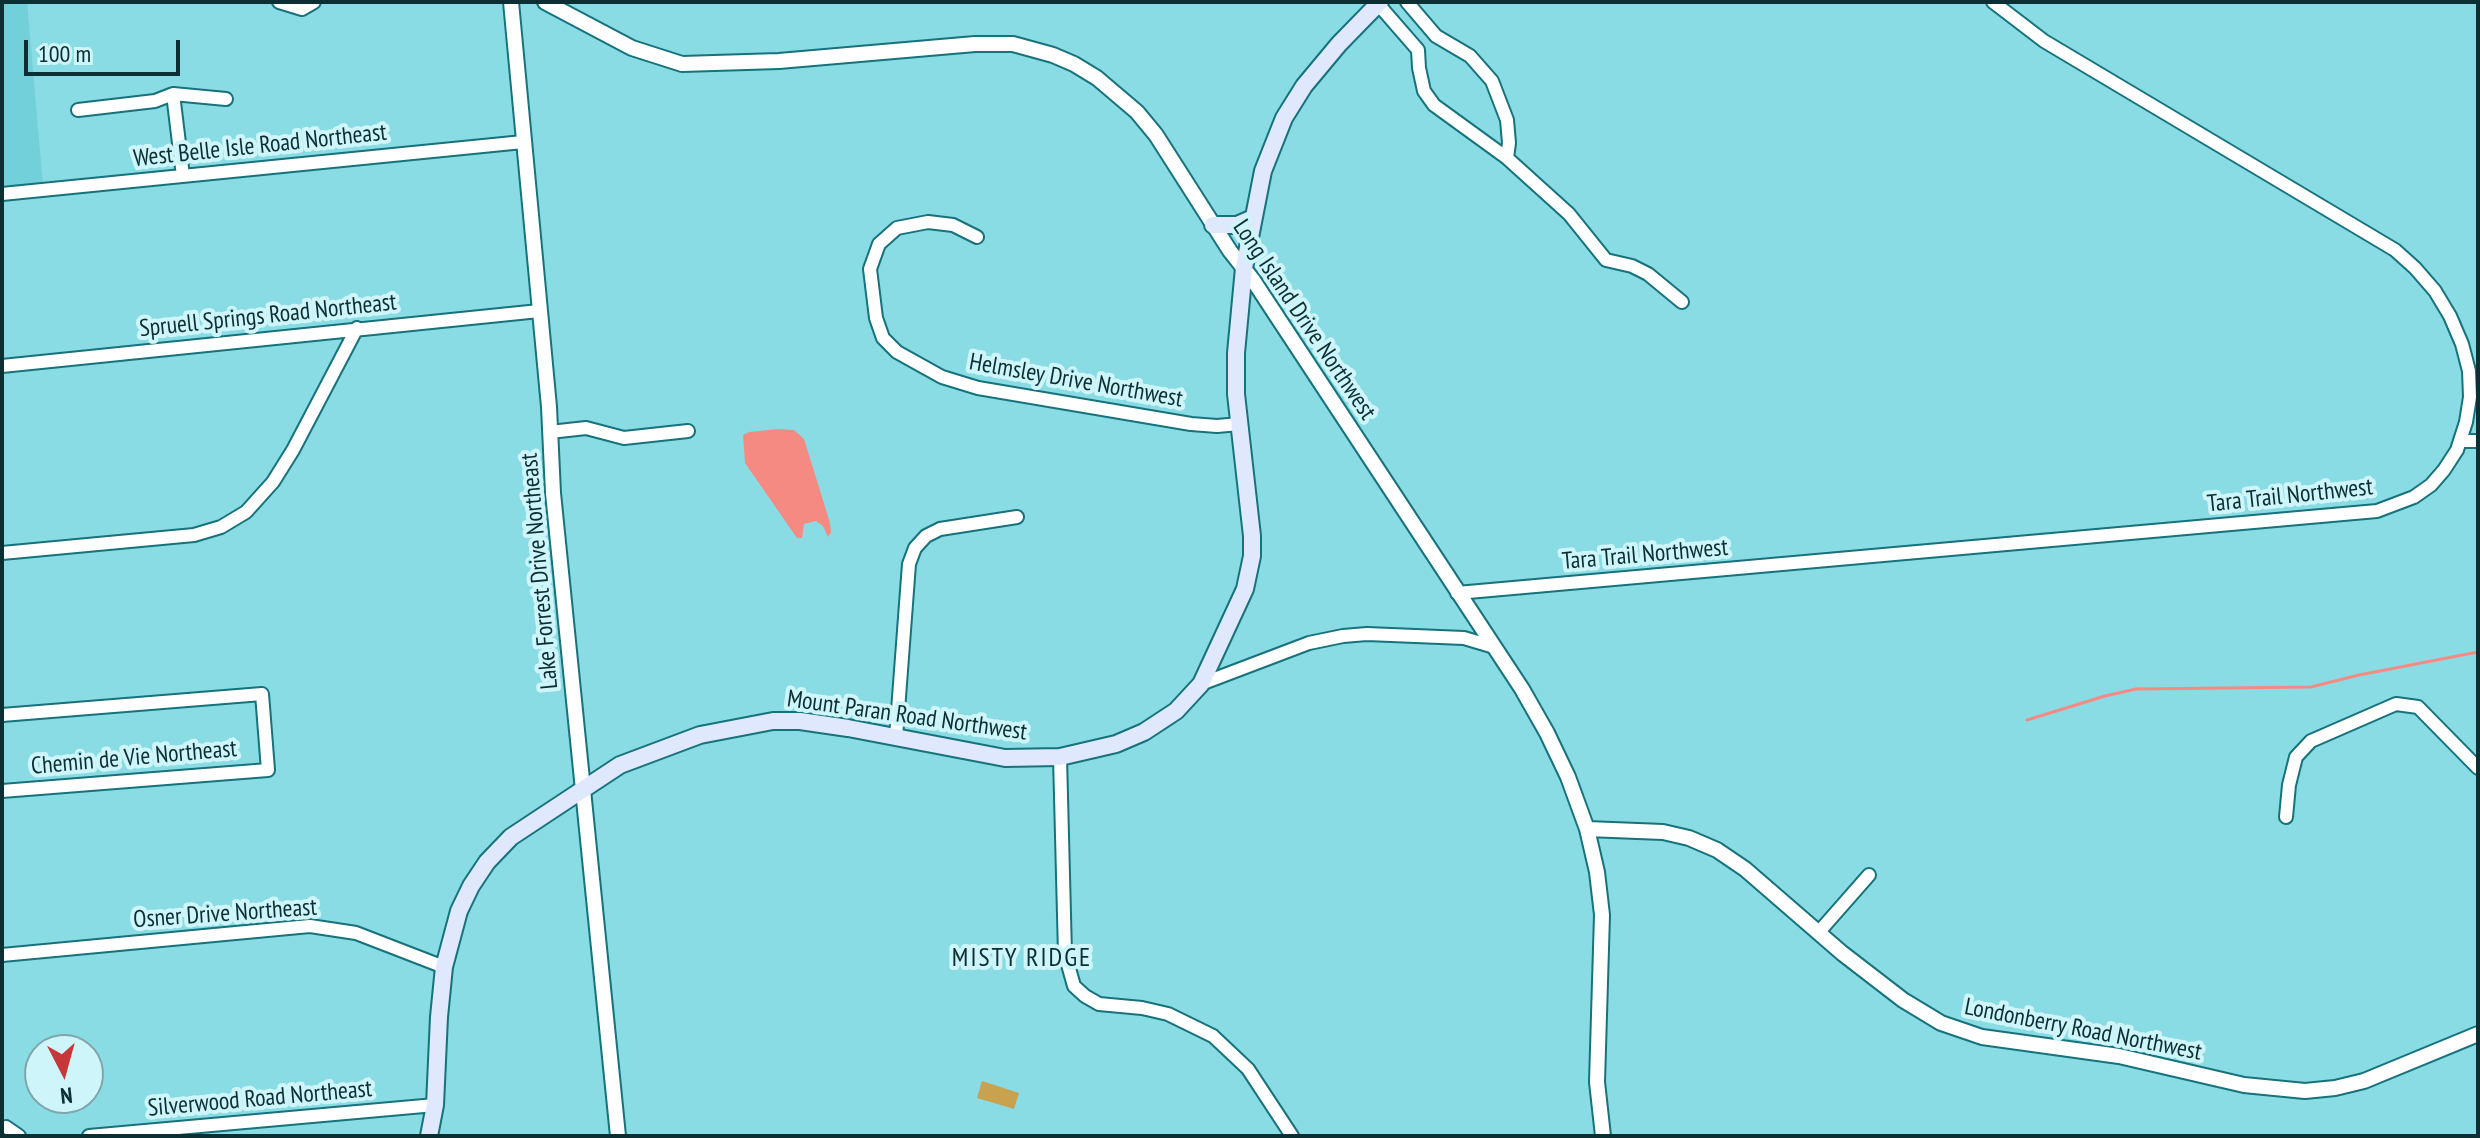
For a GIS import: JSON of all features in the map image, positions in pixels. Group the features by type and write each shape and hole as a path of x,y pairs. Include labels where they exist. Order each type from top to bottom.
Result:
{"main road":[{"name":"Mount Paran Road Northwest","path":"429,1136 435,1105 444,967 459,911 487,862 511,837 620,765 679,741 746,724 800,721 1005,758 1060,757 1116,744 1144,732 1176,711 1201,684 1249,577 1252,536 1239,424 1236,353 1244,268 1263,171 1284,118 1304,86 1379,3"},
{"path":"1213,225 1237,225 1253,218"}],"street":[{"path":"279,2 302,9 314,2"},
{"name":"Lake Forrest Drive Northeast","path":"511,2 553,493 618,1136"},
{"name":"Long Island Drive Northwest","path":"545,2 632,48 682,64 779,61 975,44 1013,44 1053,55 1097,78 1137,112 1156,135 1522,689 1568,777 1587,829 1597,872 1602,915 1597,1082 1603,1136"},
{"path":"1407,2 1436,36 1470,56 1492,81 1507,120 1507,158"},
{"name":"Tara Trail Northwest","path":"1457,593 2377,511 2396,506 2431,485 2444,470 2460,441 2470,397 2469,371 2450,316 2435,291 2415,268 2395,250 2044,41 1993,2"},
{"path":"1379,3 1418,50 1424,91 1434,105 1507,158 1569,214 1606,260 1632,266 1648,274 1682,302"},
{"path":"1418,50 1436,36"},
{"path":"173,94 183,176"},
{"path":"78,110 155,101 173,94 226,99"},
{"name":"West Belle Isle Road Northeast","path":"2,194 523,142"},
{"name":"Helmsley Drive Northwest","path":"977,237 953,225 928,222 897,228 879,244 870,269 876,318 883,338 897,352 942,377 978,388 1191,424 1239,424"},
{"name":"Spruell Springs Road Northeast","path":"2,366 539,311"},
{"path":"2,553 194,535 221,527 246,512 273,482 293,450 357,328"},
{"path":"550,432 586,428 624,438 688,431"},
{"path":"2460,441 2478,441"},
{"path":"896,737 909,564 915,548 926,536 940,529 1017,517"},
{"path":"1201,684 1309,643 1343,636 1464,638 1491,646"},
{"name":"Chemin de Vie Northeast","path":"2,715 262,694 268,770 2,791"},
{"path":"2286,817 2296,757 2311,741 2396,704 2418,707 2478,768"},
{"path":"1060,757 1065,954 1074,986 1099,1004 1168,1014 1213,1036 1248,1069 1292,1136"},
{"name":"Londonberry Road Northwest","path":"1587,829 1663,832 1689,838 1717,850 1745,869 1818,933 1913,1007 1941,1023 1982,1037 2119,1056 2244,1085 2305,1091 2364,1081 2478,1034"},
{"path":"1818,933 1869,875"},
{"name":"Osner Drive Northeast","path":"2,955 310,926 356,933 444,967"},
{"name":"Silverwood Road Northeast","path":"89,1136 435,1105"},
{"path":"6,1127 19,1136"}],"shaded area":[{"path":"2,2 27,2 43,186 2,190"},
{"path":"778,429 794,430 804,439 830,523 828,537 823,526 816,521 804,524 802,538 797,538 745,463 743,435"},
{"path":"982,1081 1019,1093 1014,1109 977,1098"}],"waterway":[{"path":"2027,720 2136,689 2311,687 2478,652"}],"district":[{"name":"MISTY RIDGE","path":"1022,959"}]}
